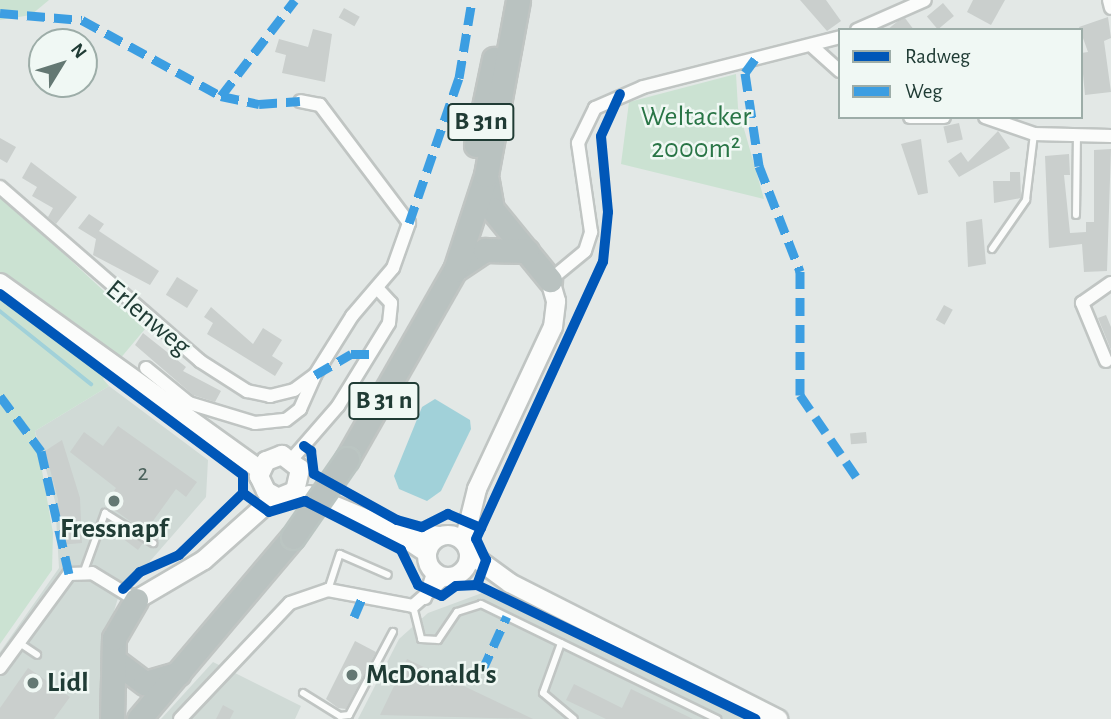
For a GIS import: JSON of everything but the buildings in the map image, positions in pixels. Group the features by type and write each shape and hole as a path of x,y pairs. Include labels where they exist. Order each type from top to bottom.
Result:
{"highway":[{"name":"B 31n","path":"416,339 468,183 504,0"},
{"name":"B 31n","path":"416,339 455,270 486,175 518,0"},
{"name":"B 31n","path":"486,175 492,209 527,251"},
{"name":"B 31n","path":"455,270 485,250 527,251"},
{"path":"527,251 550,280"},
{"name":"B 31 n","path":"182,672 293,537 346,459 416,339"},
{"path":"112,719 114,638 136,600"},
{"path":"114,660 145,683 182,672"},
{"path":"139,719 182,672"}],"main road":[{"path":"455,563 477,489 547,344 556,300 550,280"},
{"path":"0,283 262,472 277,497"},
{"path":"248,518 262,472 292,458 298,483 391,529 427,553 510,583 778,719"},
{"path":"136,600 204,560 248,518 298,483"},
{"path":"427,553 477,489"},
{"path":"391,529 442,536"},
{"path":"442,536 455,563"}],"street":[{"path":"862,28 925,0"},
{"path":"1109,0 1111,8"},
{"path":"550,280 585,251 591,232 578,143 595,108 643,87 813,47 838,38"},
{"path":"813,47 838,69"},
{"name":"Erlenweg","path":"146,368 189,403 256,423 286,420 300,409 315,374 377,288 406,242 409,223 320,105 300,101"},
{"path":"991,119 1034,134 1111,136"},
{"name":"Erlenweg","path":"0,187 141,314 225,378 270,396 294,390 315,374"},
{"path":"1105,361 1082,303 1111,283"},
{"path":"292,458 338,406 389,323 390,303 377,288"},
{"path":"180,719 290,603 328,590 413,606 425,598 455,563"},
{"path":"0,668 57,584 84,571 136,600"}],"lane":[{"path":"992,249 1026,200 1034,134"},
{"path":"1076,215 1077,137"},
{"path":"84,571 105,513 153,543"},
{"path":"328,590 340,554 388,575"},
{"path":"413,606 416,635 432,643 468,604 561,643 717,719"},
{"path":"303,694 340,716 349,715 393,632"},
{"path":"18,642 37,654"},
{"path":"561,643 543,693 574,719"}],"shaded area":[{"path":"109,386 208,460 206,497 118,598 101,654 104,719 0,719 0,652 59,568 55,501 35,431"},
{"path":"482,593 746,719 358,719 399,639 428,613"},
{"path":"213,662 301,706 295,719 161,719"}],"green space":[{"path":"0,0 49,0 31,15 0,20"},
{"name":"Weltacker 2000m²","path":"736,74 738,108 764,199 621,164 629,102"},
{"path":"0,195 145,329 103,379 109,386 35,431 53,533 52,570 0,644"}],"water":[{"path":"435,399 470,420 471,429 441,491 427,501 399,489 394,476 422,407"}],"waterway":[{"path":"0,311 91,384"}],"marked path":[{"path":"221,96 295,0"},
{"path":"409,223 459,78 472,0"},
{"path":"0,13 82,20 221,96 259,104 300,101"},
{"path":"755,59 745,73 759,166 800,271 800,395 859,481"},
{"path":"315,375 351,354 371,354"},
{"path":"0,396 41,451 69,574"},
{"path":"354,617 363,596"},
{"path":"482,671 507,616"}],"cycle path":[{"path":"477,585 486,560 476,539 603,262 608,212 601,136 620,94"},
{"path":"0,294 243,475 243,493 179,555 140,572 123,589"},
{"path":"304,446 311,451 314,474 397,520 422,527 448,514 481,528"},
{"path":"243,493 269,512 305,501 401,550 418,585 442,596 456,586 477,585 755,719"}],"place":[{"name":"Fressnapf","path":"114,501"},
{"name":"McDonald's","path":"352,675"},
{"name":"Lidl","path":"33,683"}]}
